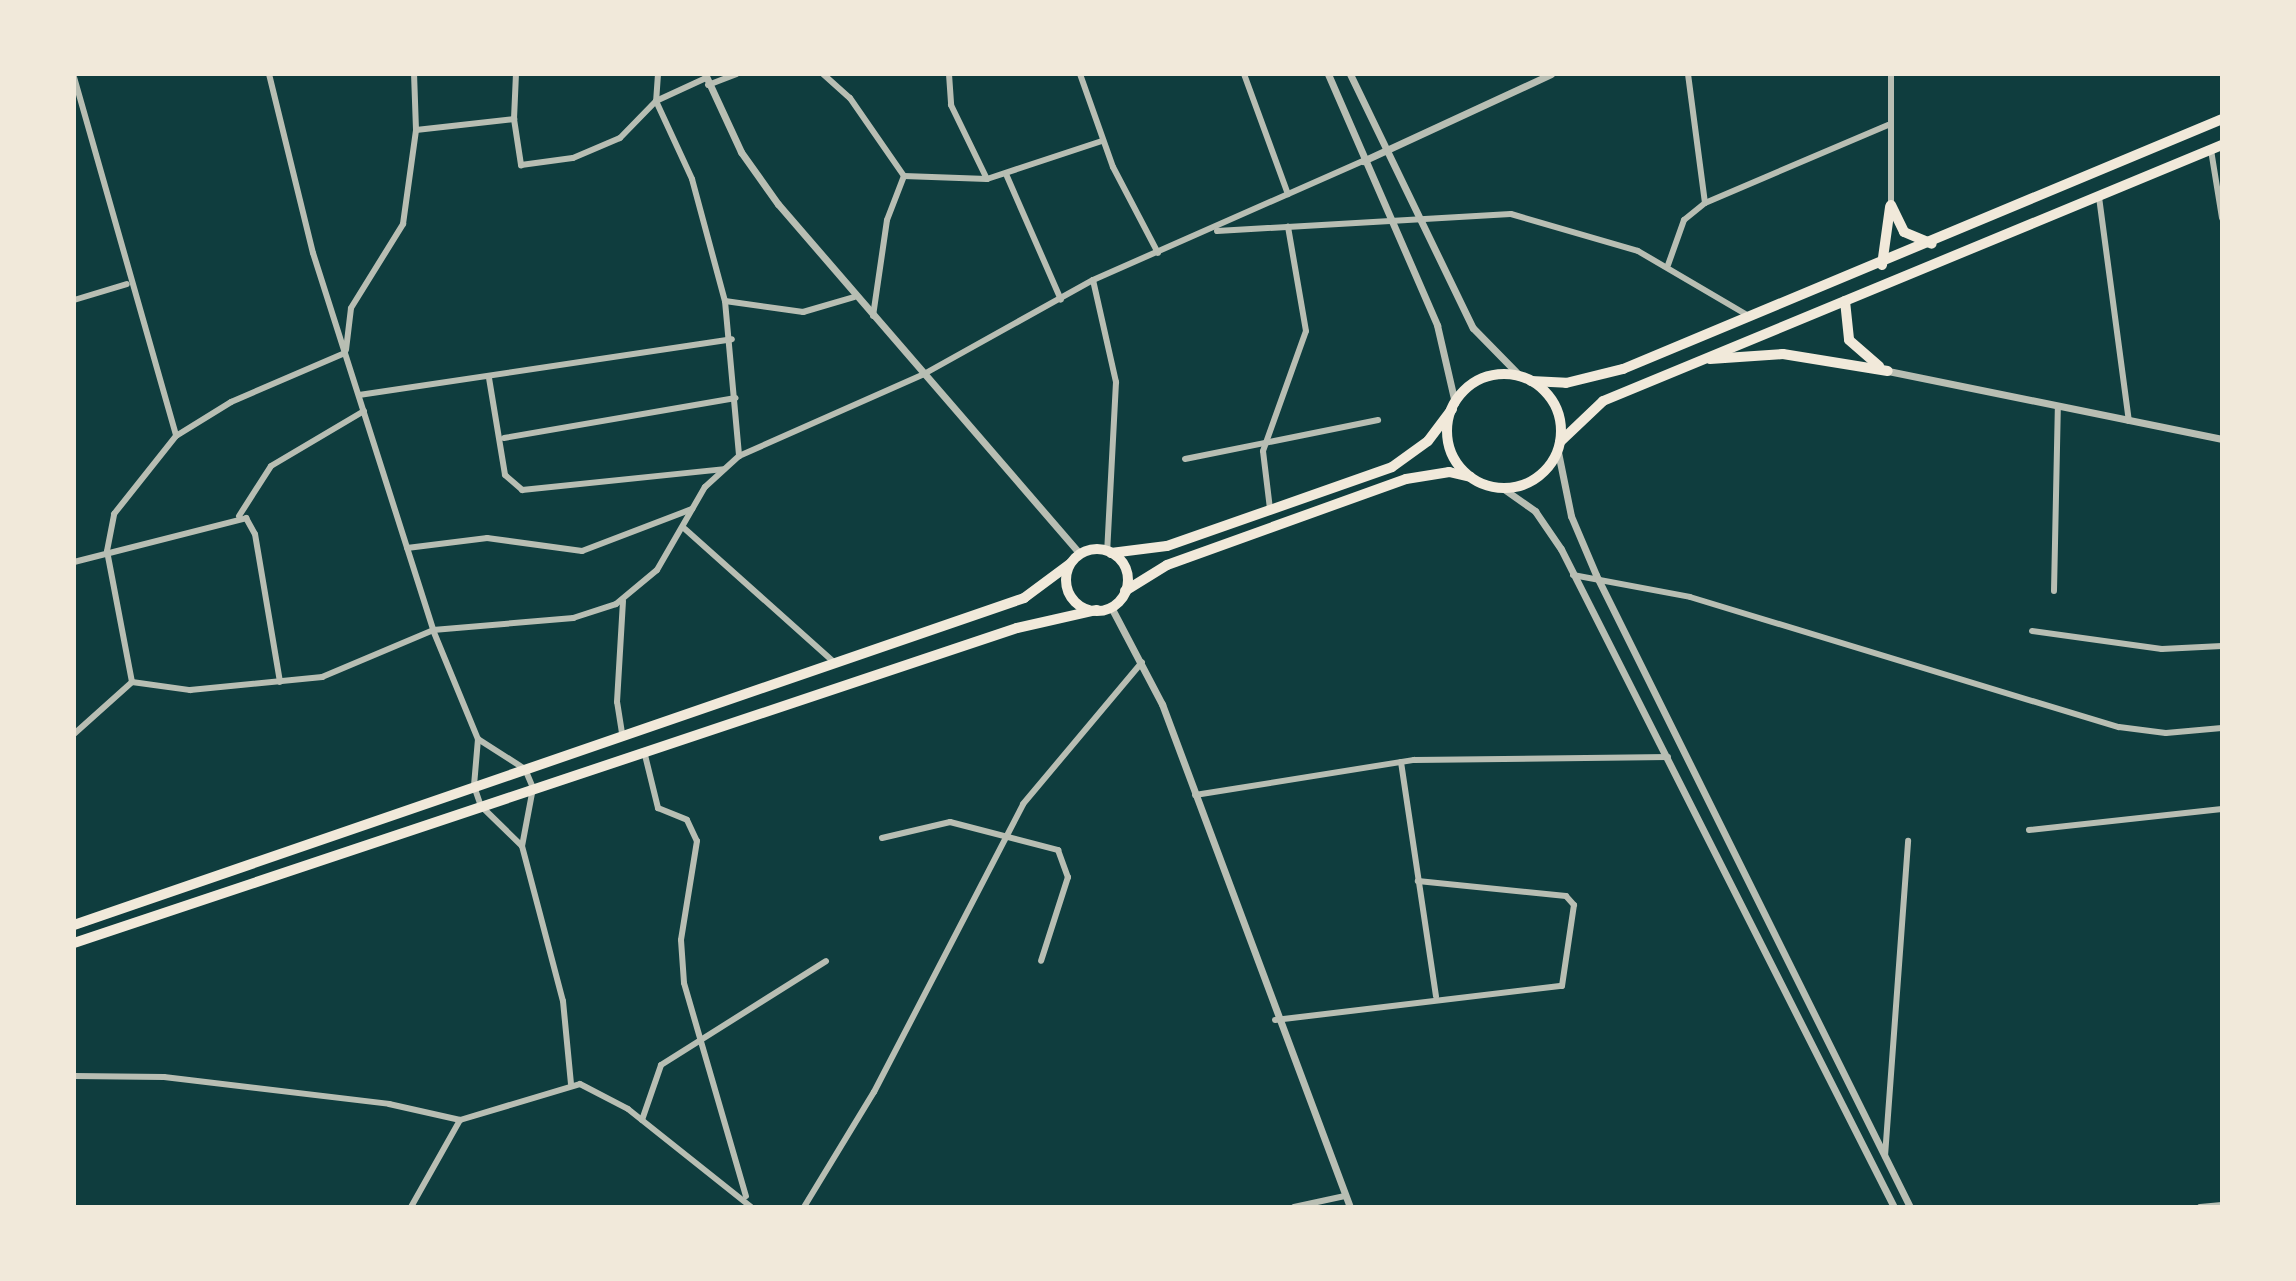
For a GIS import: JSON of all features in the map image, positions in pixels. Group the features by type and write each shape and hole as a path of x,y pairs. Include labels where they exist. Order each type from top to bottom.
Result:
{"highway":[{"path":"74,925 622,733 1024,598 1080,554 1167,546 1402,462 1483,378 1598,378 1882,265 2222,119"},
{"path":"74,943 1017,628 1111,607 1125,591 1167,565 1406,479 1449,472 1501,487 1534,480 1559,447 1603,401 2222,145"},
{"path":"1891,205 1904,232 1932,244"},
{"path":"1882,265 1891,205"},
{"path":"1845,301 1849,340 1888,371"},
{"path":"1696,360 1783,354 1888,371"},
{"path":"1526,379 1556,407 1559,447"},
{"path":"1453,406 1448,441 1470,477"},
{"path":"1109,552 1125,567 1125,591"},
{"path":"1070,564 1070,595 1097,610"}],"street":[{"path":"269,74 345,353 433,630 478,739 474,786 481,806 522,846"},
{"path":"345,353 351,308 403,224 416,130 414,74"},
{"path":"516,74 514,119 521,165 620,138 656,101 706,79 736,74"},
{"path":"658,74 656,101 683,154 725,301 732,339 739,456"},
{"path":"823,74 850,98 904,176"},
{"path":"949,74 951,105 987,179"},
{"path":"1080,74 1102,141 1158,253"},
{"path":"1244,74 1288,194"},
{"path":"1328,74 1363,161 1437,325 1453,406"},
{"path":"1350,74 1384,152 1473,328 1526,379"},
{"path":"74,734 132,682 190,690 330,675 433,630 573,618 623,601 685,529 692,509 724,469 739,456 924,374 1093,280 1213,231 1551,74"},
{"path":"1688,74 1705,203"},
{"path":"1891,74 1888,125 1891,205"},
{"path":"74,77 127,284 176,436"},
{"path":"706,79 752,169 854,297 1080,554"},
{"path":"416,130 514,119"},
{"path":"1668,265 1684,220 1705,203 1888,125"},
{"path":"904,176 987,179 1102,141"},
{"path":"2210,150 2222,218"},
{"path":"1006,174 1061,300"},
{"path":"873,318 887,220 904,176"},
{"path":"2099,197 2129,421"},
{"path":"1213,231 1418,215 1511,214 1668,265 1749,316"},
{"path":"1270,509 1266,438 1306,331 1288,227"},
{"path":"1093,280 1116,382 1109,552"},
{"path":"74,300 127,284"},
{"path":"725,301 803,312 854,297"},
{"path":"359,395 489,378 732,339"},
{"path":"132,682 107,551 114,514 176,436 231,402 345,353"},
{"path":"1888,371 2222,439"},
{"path":"489,378 504,438 505,475 528,491 724,469"},
{"path":"504,438 736,398"},
{"path":"2054,591 2058,407"},
{"path":"74,562 239,516 271,466 364,411"},
{"path":"1185,459 1266,438 1321,436 1378,420"},
{"path":"1559,447 1567,503 1596,575 1910,1207"},
{"path":"1501,487 1543,520 1668,757 1894,1207"},
{"path":"407,548 487,538 582,551 692,509"},
{"path":"239,516 255,534 280,682"},
{"path":"685,529 834,662"},
{"path":"1573,575 1596,575 1767,618 2119,727 2222,728"},
{"path":"622,733 617,702 623,601"},
{"path":"1111,607 1142,661 1275,1020 1350,1207"},
{"path":"2032,631 2162,649 2222,646"},
{"path":"804,1207 874,1092 1005,836 1042,778 1142,661"},
{"path":"478,739 525,769 533,788 522,846 563,1001 571,1084"},
{"path":"644,751 658,808 687,820 697,841 681,950 699,1037 751,1207"},
{"path":"1194,795 1401,762 1668,757"},
{"path":"1401,762 1436,996"},
{"path":"2029,830 2222,809"},
{"path":"882,838 950,822 1058,850 1067,861 1041,961"},
{"path":"1885,1156 1908,841"},
{"path":"1275,1020 1436,996 1562,986 1574,905 1566,896 1418,881"},
{"path":"642,1120 658,1069 699,1037 826,961"},
{"path":"74,1076 164,1077 389,1104 460,1120 571,1084 600,1092 746,1196"},
{"path":"411,1207 460,1120"},
{"path":"1294,1207 1345,1196"},
{"path":"2200,1207 2222,1205"}]}
